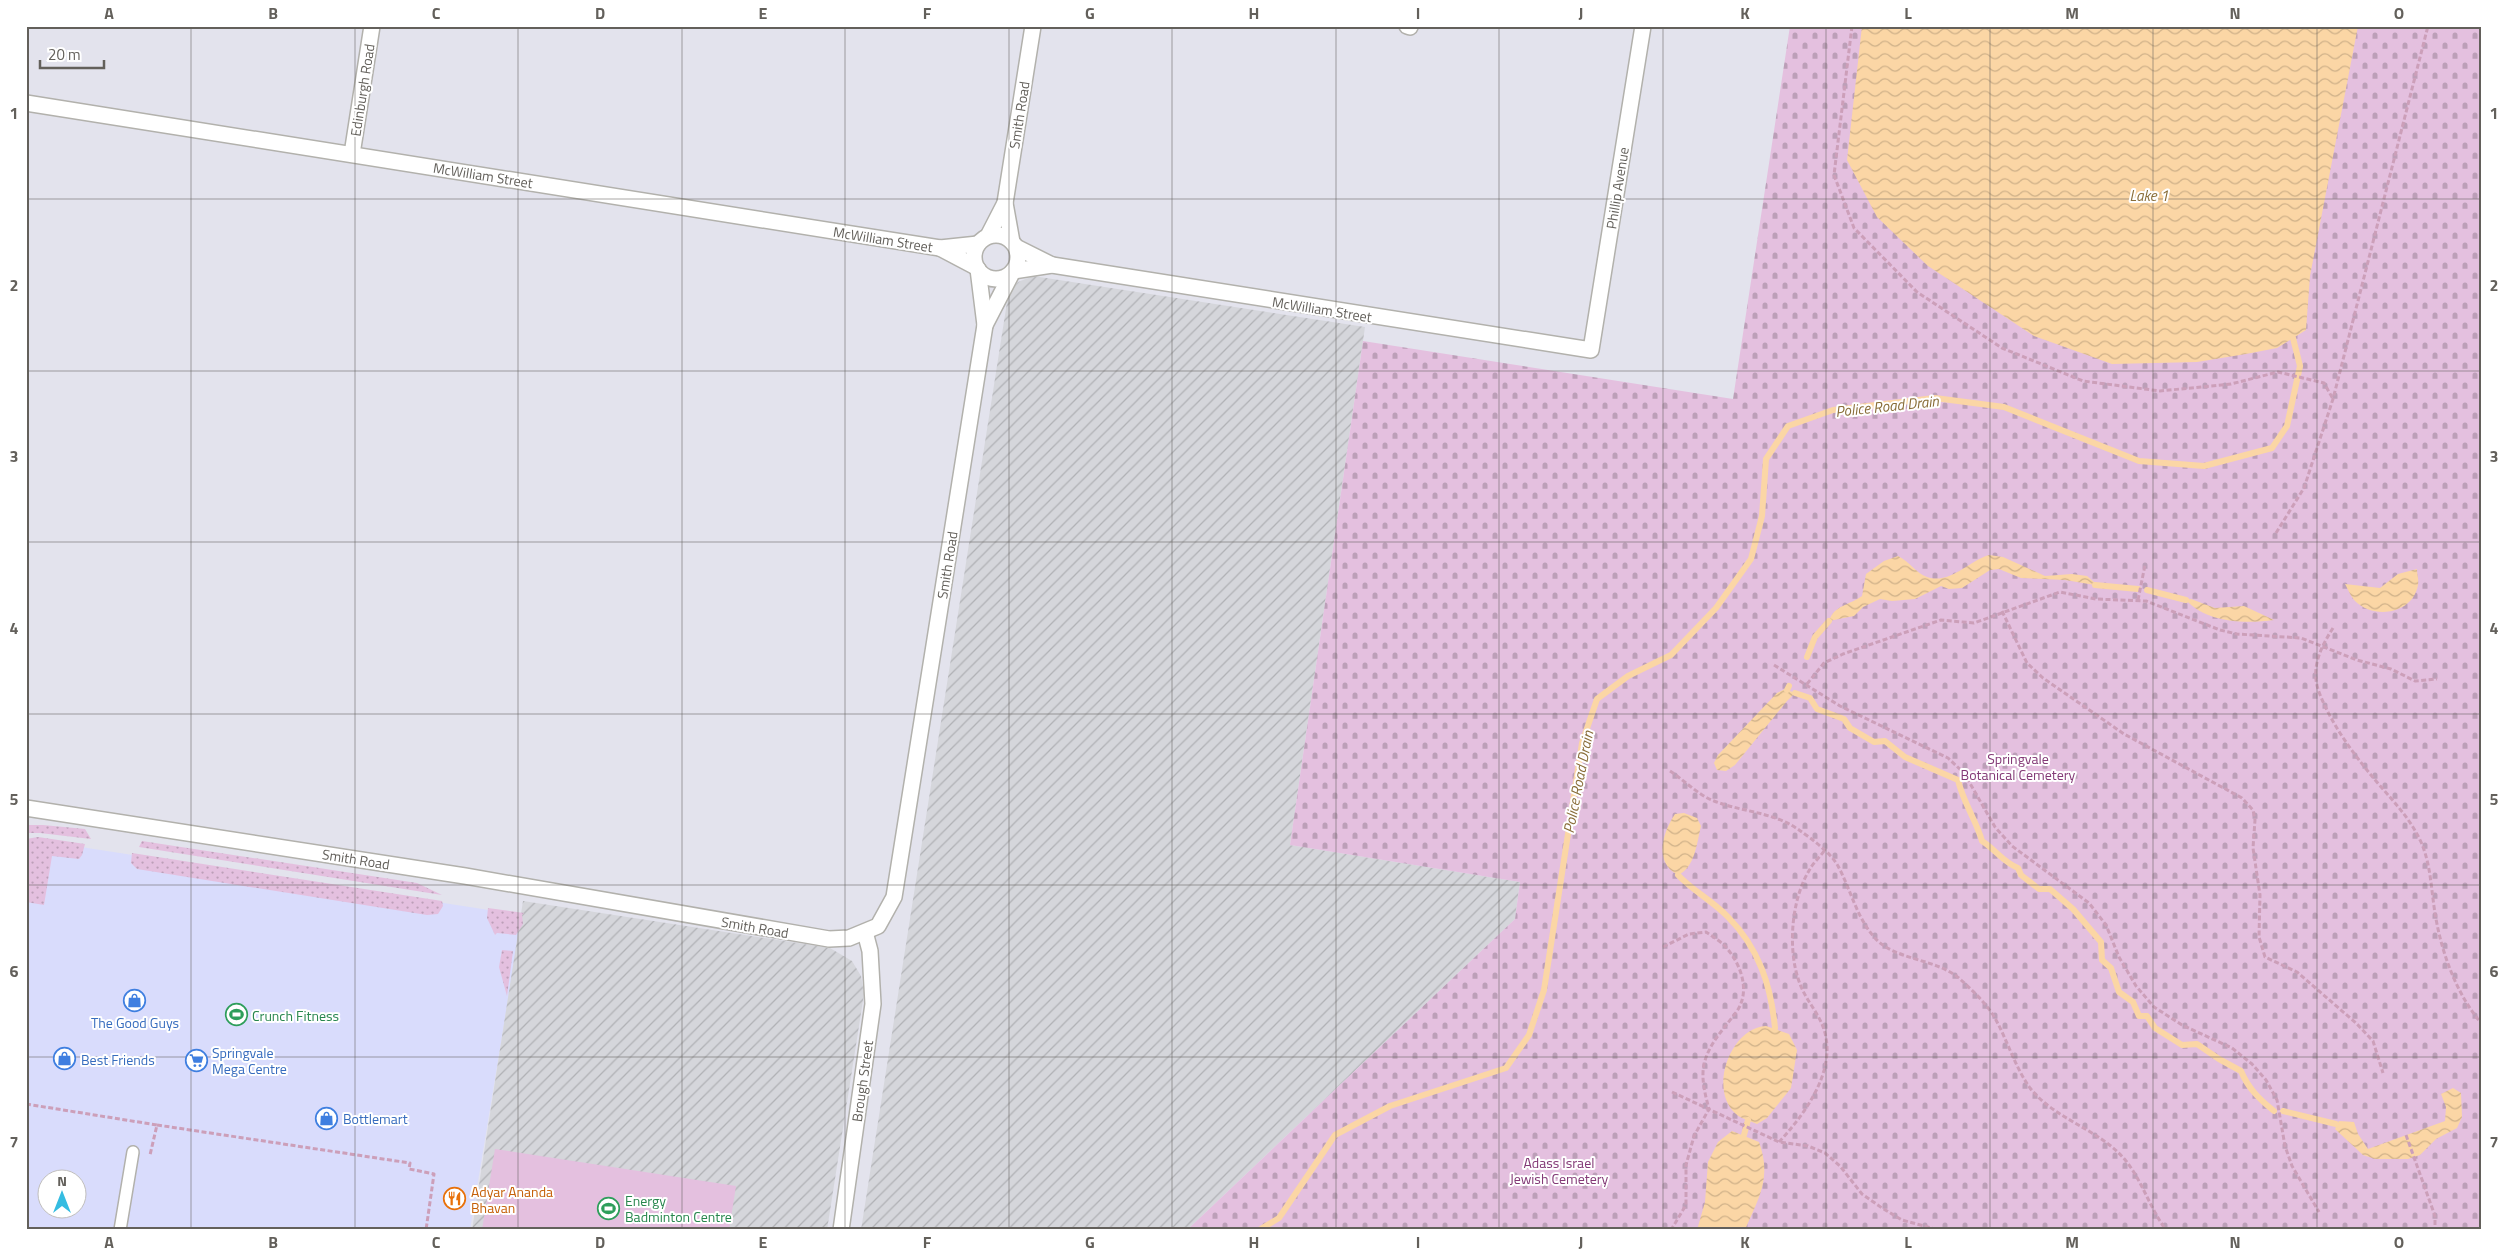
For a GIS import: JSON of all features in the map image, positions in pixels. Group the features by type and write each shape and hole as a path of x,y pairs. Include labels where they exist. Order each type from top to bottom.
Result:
{"street":[{"name":"Edinburgh Road","path":"352,154 372,26"},
{"name":"Smith Road","path":"1014,244 1005,203 1033,26"},
{"name":"Phillip Avenue","path":"1592,350 1643,26"},
{"name":"McWilliam Street","path":"26,104 940,248 977,268"},
{"name":"Smith Road","path":"983,240 1005,203"},
{"path":"1000,235 1014,244 1018,261 1012,272 1006,277 992,279 986,277 977,268 974,255 983,240 1000,235"},
{"name":"McWilliam Street","path":"940,248 983,240"},
{"name":"McWilliam Street","path":"1014,244 1052,265"},
{"name":"McWilliam Street","path":"1012,272 1052,265 1592,350"},
{"name":"Smith Road","path":"26,808 465,876 829,940 849,938 878,926 894,897 985,325 977,268"},
{"name":"Smith Road","path":"985,325 1012,272"},
{"name":"Brough Street","path":"841,1230 873,1004 870,951 865,932"}],"lane":[{"path":"120,1230 133,1152"}],"path":[{"path":"1852,26 1834,175 1854,228 1917,292 2002,348 2083,381 2160,390 2230,384 2278,372 2324,383 2333,399"},
{"path":"2276,533 2304,488 2333,399 2428,26"},
{"path":"2138,600 2145,565"},
{"path":"1807,684 1824,663 1843,654 1941,620 1974,623 2002,611 2060,592 2096,599 2138,600 2156,603 2203,625 2220,630 2253,636 2287,636 2322,645 2356,660 2401,672 2415,681 2437,679"},
{"path":"2002,611 2027,663 2043,678 2124,734 2242,798 2253,810 2255,820 2253,848 2260,895 2259,937 2265,957 2297,972 2356,1023 2373,1042 2383,1073"},
{"path":"2333,628 2322,645 2316,667 2319,691 2338,730 2353,752 2399,807 2422,843 2431,877 2435,914 2446,959 2470,1008 2482,1024"},
{"path":"1774,665 1859,716 1948,758 1964,773 1995,827 2012,846 2089,903 2106,926 2119,957 2136,986 2154,1007 2182,1025 2232,1048 2252,1064 2266,1080 2277,1100 2292,1166 2319,1212"},
{"path":"1670,771 1712,800 1772,818 1798,829 1824,851 1837,864 1860,917 1875,938 1909,957 1936,964 1959,978 1977,996 1996,1019 2006,1044 2029,1087 2041,1100 2103,1142 2126,1161 2166,1230"},
{"path":"1779,1142 1799,1120 1815,1094 1824,1066 1827,1040 1822,1022 1800,983 1794,960 1793,932 1796,907 1802,884 1810,868 1824,851"},
{"path":"1663,947 1689,934 1706,932 1725,946 1738,967 1744,985 1743,1001 1711,1045 1704,1064 1702,1081 1709,1110 1694,1136 1686,1164 1686,1205 1671,1230"},
{"path":"1672,1092 1779,1142 1808,1146 1826,1153 1840,1166 1862,1194 1882,1208 1902,1220 1939,1230"},
{"path":"26,1104 157,1127 410,1163 409,1169 434,1174 426,1230"},
{"path":"2406,1135 2435,1216 2435,1226"}],"shaded area":[{"path":"1033,276 1365,327 1290,845 1520,882 1515,919 1187,1230 861,1230 1008,296 1018,282"},
{"path":"42,841 522,915 470,1230 26,1230 26,842"},
{"path":"523,901 830,948 852,961 861,976 864,994 827,1230 472,1230"}],"green space":[{"name":"Springvale Botanical Cemetery","path":"1790,26 2482,26 2482,1230 1187,1230 1515,919 1520,882 1290,845 1363,341 1733,399"},
{"path":"26,825 85,829 91,839 26,833"},
{"path":"38,837 85,844 79,859 52,856 44,905 26,902 26,839"},
{"path":"142,841 417,883 442,895 139,847"},
{"path":"132,853 442,901 443,906 438,914 427,915 137,869 131,863"},
{"path":"488,908 524,913 522,915 523,924 516,935 497,933 495,935 487,918"},
{"path":"502,950 513,951 507,996 499,967"},
{"name":"Energy Badminton Centre","path":"495,1149 736,1186 729,1230 482,1230"}],"water":[{"name":"Lake 1","path":"1862,26 2358,26 2310,276 2306,330 2277,348 2246,354 2197,362 2112,364 2034,336 1928,266 1877,217 1847,160"},
{"path":"1989,555 2003,557 2045,576 2072,574 2087,576 2095,585 2065,580 2021,578 1999,569 1990,570 1962,588 1949,589 1941,586 1915,599 1892,601 1880,599 1863,607 1854,616 1829,621 1838,608 1862,596 1866,574 1884,561 1898,556 1923,575 1935,579 1951,575"},
{"path":"2417,569 2418,583 2415,595 2401,608 2392,611 2372,611 2363,607 2355,601 2345,584 2380,588 2398,574"},
{"path":"2191,599 2215,608 2244,606 2274,620 2251,622 2215,617 2195,608 2186,600"},
{"path":"1785,689 1795,693 1735,765 1726,771 1717,770 1714,763 1718,755 1777,693"},
{"path":"1684,813 1697,818 1701,826 1692,861 1684,872 1678,875 1665,863 1663,846 1667,829 1675,814"},
{"path":"1766,1026 1789,1034 1797,1050 1791,1088 1767,1118 1757,1124 1738,1116 1728,1103 1724,1090 1724,1076 1733,1048 1742,1037 1753,1029"},
{"path":"2453,1088 2461,1093 2462,1117 2457,1128 2436,1139 2420,1155 2408,1159 2375,1159 2363,1155 2335,1129 2339,1121 2354,1122 2358,1134 2368,1149 2445,1121 2446,1107 2441,1094"},
{"path":"1732,1131 1759,1142 1763,1155 1764,1177 1759,1197 1745,1230 1697,1230 1705,1202 1708,1162 1718,1142"}],"waterway":[{"name":"Police Road Drain","path":"1259,1230 1279,1218 1335,1135 1390,1106 1506,1068 1529,1035 1544,990 1582,743 1597,699 1628,676 1671,655 1716,608 1751,559 1762,516 1766,459 1788,426 1833,410 1935,398 2004,407 2139,461 2204,466 2272,448 2287,426 2300,366 2293,338"},
{"path":"2095,585 2138,589"},
{"path":"2147,590 2186,600"},
{"path":"1807,657 1815,637 1829,621"},
{"path":"1787,690 1789,686"},
{"path":"1795,693 1810,698 1817,709 1844,719 1850,728 1874,742 1885,741 1905,757 1958,780 1982,841 2008,863 2018,868 2021,875 2039,889 2050,889 2073,909 2101,942 2102,960 2111,968 2119,992 2133,1002 2139,1016 2147,1016 2155,1028 2182,1045 2197,1044 2241,1071 2255,1093 2274,1111"},
{"path":"1678,875 1722,911 1748,942 1762,968 1767,983 1775,1028"},
{"path":"2283,1111 2336,1124"},
{"path":"1744,1135 1748,1120"}],"place":[{"name":"The Good Guys","path":"135,1000"},
{"name":"Crunch Fitness","path":"236,1015"},
{"name":"Best Friends","path":"65,1059"},
{"name":"Springvale Mega Centre","path":"196,1060"},
{"name":"Bottlemart","path":"327,1118"},
{"name":"Adyar Ananda Bhavan","path":"455,1199"},
{"name":"Energy Badminton Centre","path":"609,1208"}],"park label":[{"name":"Adass Israel Jewish Cemetery","path":"1559,1170"}]}
